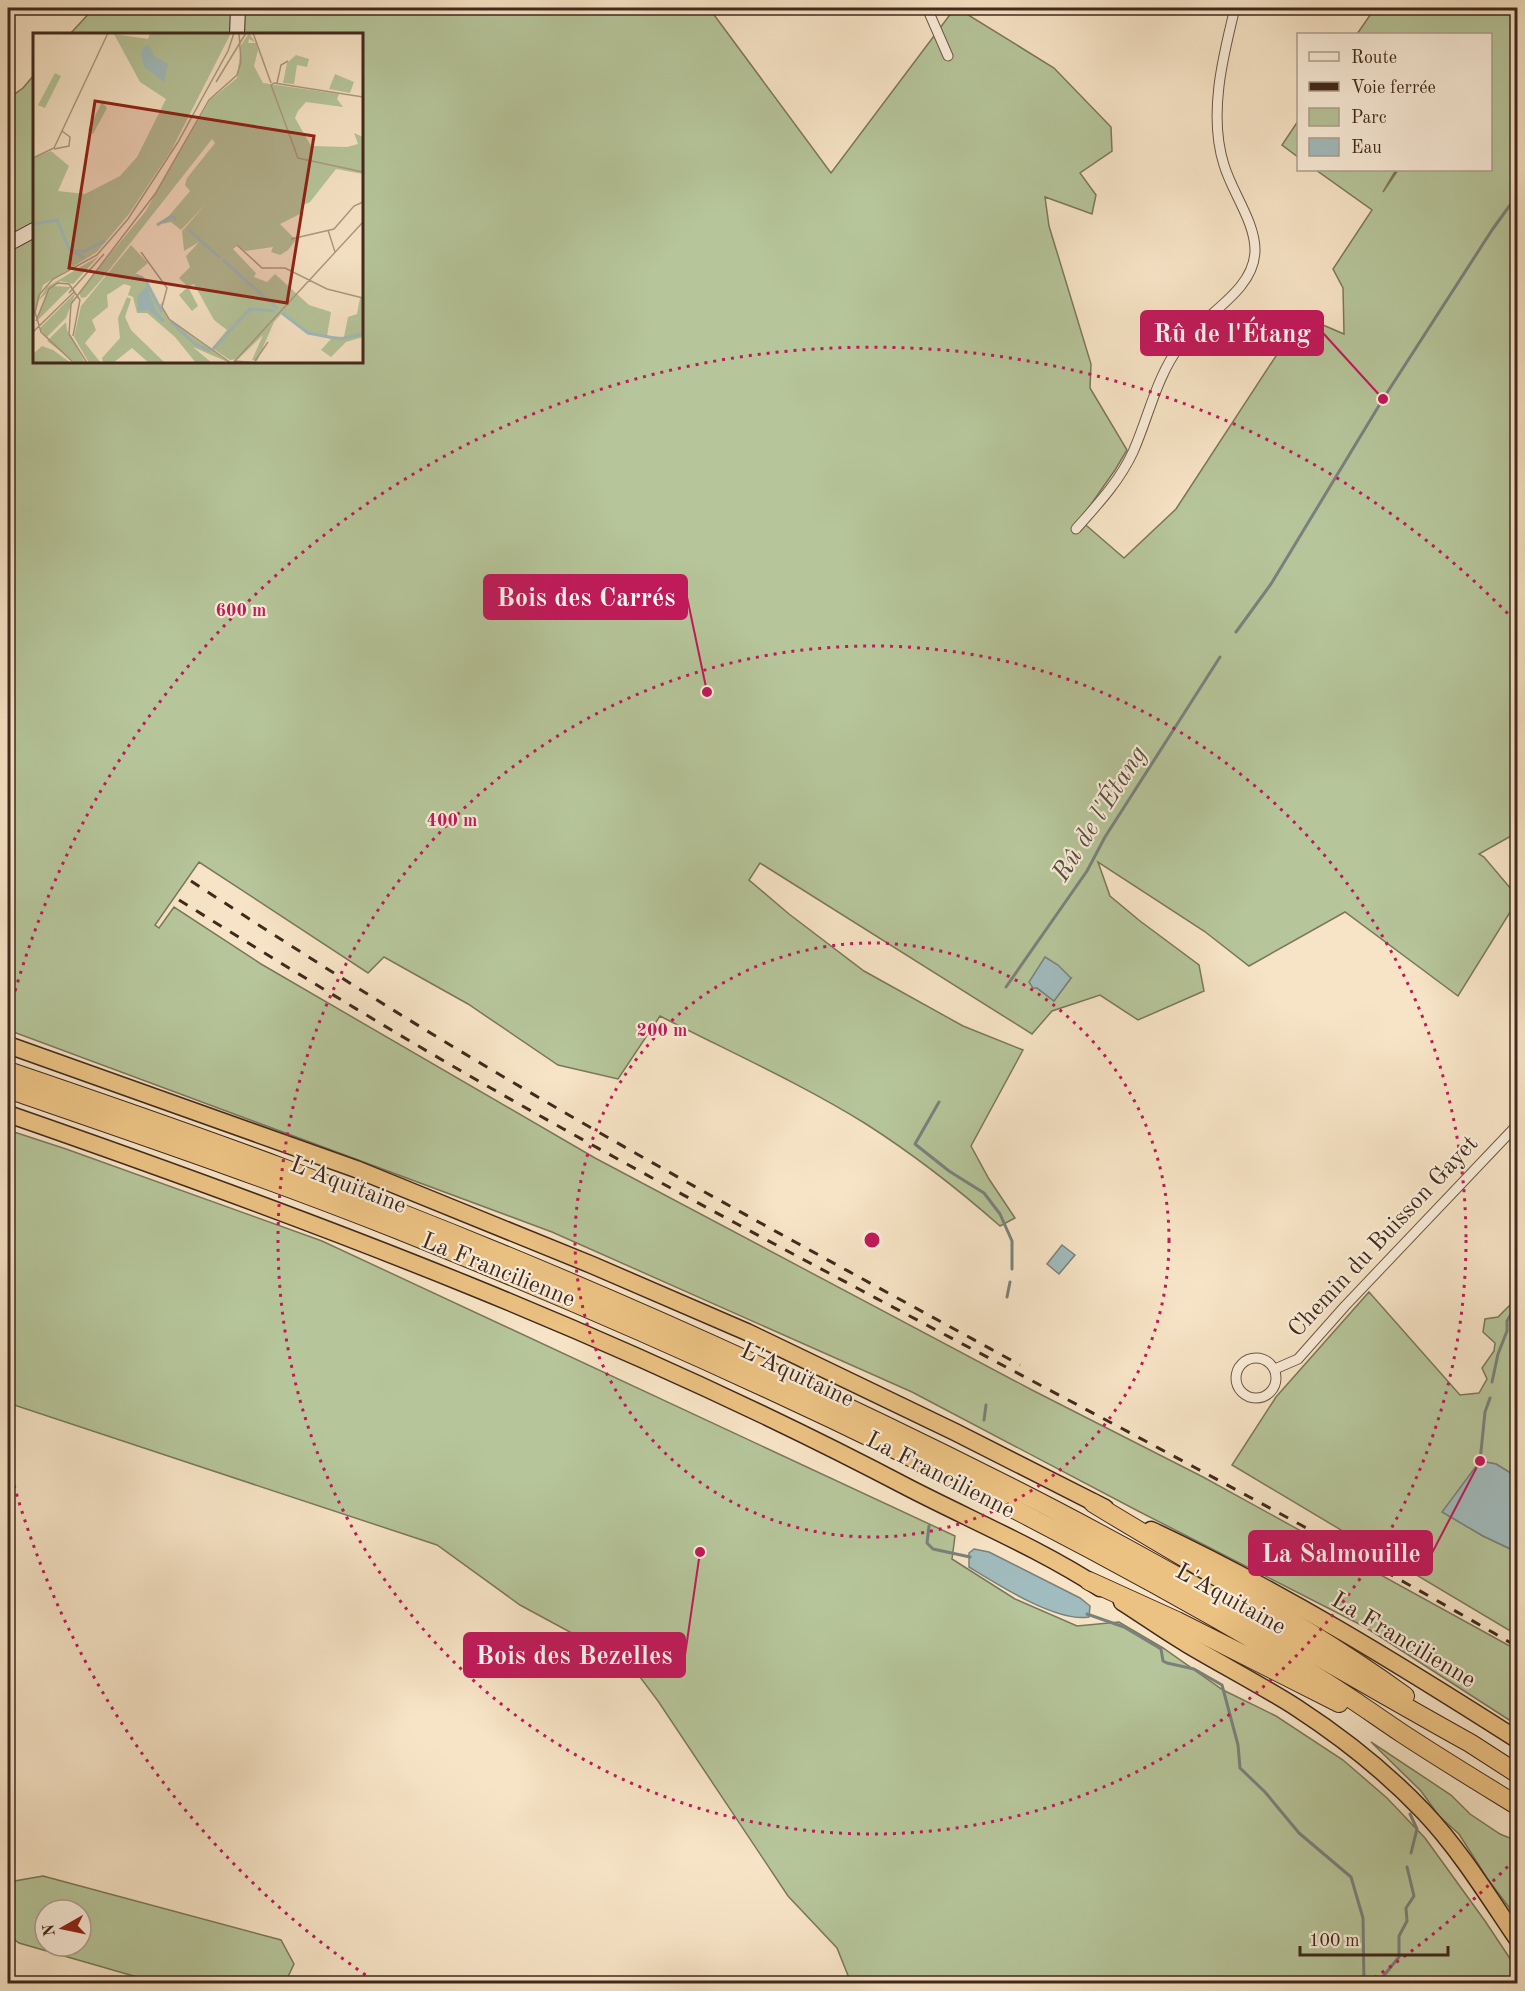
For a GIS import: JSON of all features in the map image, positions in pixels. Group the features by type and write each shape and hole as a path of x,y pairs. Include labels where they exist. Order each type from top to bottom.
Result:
{"highway":[{"name":"La Francilienne","path":"8,1045 357,1169 747,1332 955,1432 1093,1503 1189,1547 1334,1625 1518,1740"},
{"name":"L'Aquitaine","path":"8,1071 284,1168 434,1227 786,1378 876,1420 1068,1517 1470,1743 1518,1774"},
{"name":"L'Aquitaine","path":"8,1089 223,1164 393,1228 653,1336 763,1386 940,1472 1140,1576 1316,1676 1518,1806"},
{"name":"La Francilienne","path":"8,1114 270,1207 431,1269 634,1355 826,1444 1089,1581 1185,1643 1295,1707 1336,1734 1366,1758 1438,1827 1518,1940"},
{"path":"1093,1503 1180,1557 1248,1594 1332,1645 1470,1743"},
{"path":"1089,1581 1177,1621 1408,1737"}],"main road":[{"path":"237,33 238,8"},
{"path":"8,244 33,231"}],"street":[{"path":"927,8 948,56"},
{"path":"1076,529 1121,476 1160,381 1180,345 1238,290 1252,268 1254,239 1224,166 1219,141 1219,79 1235,8"},
{"name":"Chemin du Buisson Gayet","path":"1275,1369 1298,1359 1345,1306 1518,1124"},
{"path":"1252,1358 1265,1360 1275,1369 1276,1383 1269,1394 1263,1397 1250,1397 1240,1390 1237,1384 1237,1371 1240,1365 1252,1358"}],"green space":[{"path":"94,8 638,8 641,12 659,8 709,8 831,173 957,8 1054,68 1111,127 1112,151 1080,173 1096,195 1092,214 1045,197 1049,226 1091,364 1090,388 1127,450 1080,520 1124,558 1176,509 1302,316 1344,334 1343,288 1333,269 1372,210 1317,171 1395,171 1383,192 1397,171 1492,171 1492,33 1358,33 1375,8 1517,8 1518,832 1479,854 1517,896 1517,901 1458,996 1345,912 1249,966 1204,931 1098,862 1110,896 1199,965 1204,991 1138,1020 1100,995 1052,1011 1032,1034 760,863 749,880 789,914 864,971 963,1026 1023,1050 971,1146 989,1179 1015,1218 1000,1226 935,1172 866,1124 790,1081 660,1016 618,1079 558,1065 468,1004 384,957 368,973 199,862 155,925 159,928 174,907 261,964 595,1158 1032,1390 1203,1477 1517,1650 1517,1725 1365,1627 912,1392 552,1232 8,1030 8,99 23,88 33,76 33,363 363,363 363,33 71,33","holes":["1071,978 1054,1001 1037,988"]},
{"path":"1297,122 1297,156 1282,145"},
{"path":"8,1130 322,1241 955,1536 952,1559 1015,1599 1077,1626 1119,1622 1163,1648 1223,1690 1276,1716 1343,1760 1387,1798 1425,1838 1485,1921 1517,1969 1517,1983 851,1983 837,1948 788,1896 658,1701 631,1665 520,1605 437,1545 8,1403"},
{"path":"1369,1292 1460,1395 1479,1393 1487,1379 1482,1368 1494,1351 1495,1343 1483,1332 1485,1319 1498,1317 1517,1298 1517,1477 1496,1464 1480,1461 1443,1512 1483,1536 1517,1552 1517,1635 1232,1465 1276,1397"},
{"path":"1371,1742 1451,1795 1470,1814 1500,1834 1517,1841 1517,1918 1487,1878 1459,1834 1439,1816 1421,1791"},
{"path":"43,1876 281,1940 294,1964 285,1983 158,1983 71,1958 93,1958 93,1898 33,1898 33,1947 19,1943 8,1935 9,1882"}],"water":[{"path":"1045,957 1058,965 1071,978 1054,1001 1037,988 1033,988 1029,982"},
{"path":"1062,1245 1075,1255 1059,1274 1047,1264"},
{"path":"1480,1461 1496,1464 1517,1477 1517,1552 1483,1536 1442,1512"},
{"path":"974,1549 989,1552 1080,1598 1090,1606 1089,1617 1061,1614 1044,1608 995,1583 969,1567 969,1553"}],"waterway":[{"name":"Rû de l'Étang","path":"1236,632 1271,584 1383,399 1492,230 1518,194"},
{"name":"Rû de l'Étang","path":"1006,987 1087,871 1105,837 1220,657"},
{"name":"Rû de l'Étang","path":"939,1102 915,1144 949,1171 984,1193 1000,1214 1012,1241 1012,1269"},
{"name":"Rû de l'Étang","path":"1007,1297 1010,1282"},
{"path":"1492,1382 1498,1354 1507,1331 1507,1321 1518,1302"},
{"path":"1483,1463 1480,1461 1485,1412 1490,1398"},
{"path":"984,1420 986,1405"},
{"path":"929,1526 927,1543 933,1549 970,1557"},
{"path":"1087,1614 1124,1627 1161,1649 1163,1661 1194,1669 1222,1685 1238,1745 1240,1768 1265,1792 1299,1833 1351,1877 1363,1918 1364,1984"},
{"path":"1410,1814 1417,1829 1411,1853"},
{"path":"1377,1984 1399,1957 1399,1936 1407,1921 1406,1908 1414,1896 1407,1867"}],"railway":[{"path":"191,881 382,1003 562,1111 1020,1365"},
{"path":"179,900 489,1087 745,1228 1262,1504 1518,1647"}],"place":[{"name":"Rû de l'Étang","path":"1383,399"},
{"name":"Bois des Carrés","path":"707,692"},
{"name":"La Salmouille","path":"1480,1461"},
{"name":"Bois des Bezelles","path":"700,1552"}]}
